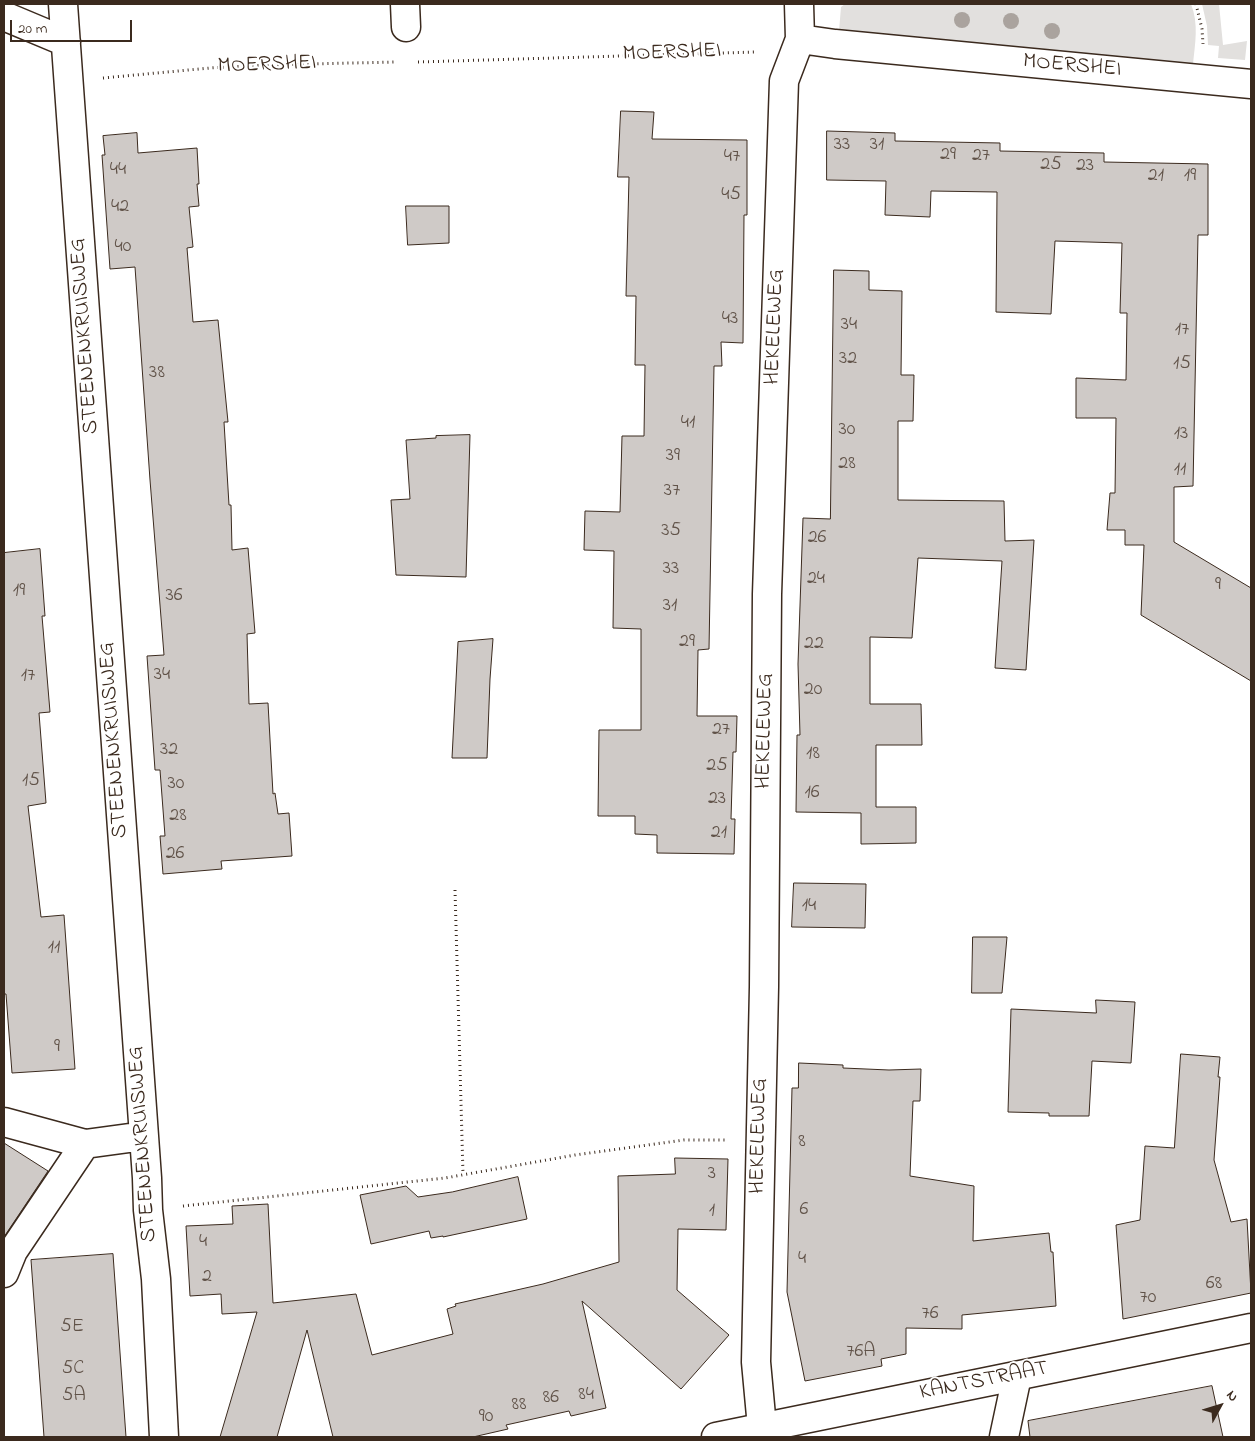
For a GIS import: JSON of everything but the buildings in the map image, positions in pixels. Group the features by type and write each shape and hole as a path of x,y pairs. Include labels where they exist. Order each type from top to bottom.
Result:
{"street":[{"name":"STEENENKRUISWEG","path":"63,4 148,1210 156,1279 164,1437"},
{"path":"798,4 800,39"},
{"path":"4,16 66,42"},
{"name":"MOERSHEI","path":"800,39 845,45 1251,84"},
{"name":"HEKELEWEG","path":"762,1426 756,1362 767,594 784,81 800,39"},
{"path":"4,1122 85,1144 144,1136"},
{"path":"4,1273 14,1251 85,1144"},
{"name":"KANTSTRAAT","path":"716,1437 762,1426 1251,1328"},
{"path":"1004,1437 1017,1376"}],"path":[{"name":"MOERSHEI","path":"417,62 770,52 800,39"},
{"name":"MOERSHEI","path":"95,78 238,67 398,62"},
{"path":"455,890 463,1174"},
{"path":"148,1210 320,1192 463,1174 576,1155 684,1140 760,1140"}],"shaded area":[{"path":"845,4 1191,4 1196,26 1193,64 839,31 841,7"},
{"path":"1202,4 1219,4 1223,45 1247,41 1245,60 1218,58 1219,46 1208,45 1207,26"}]}
